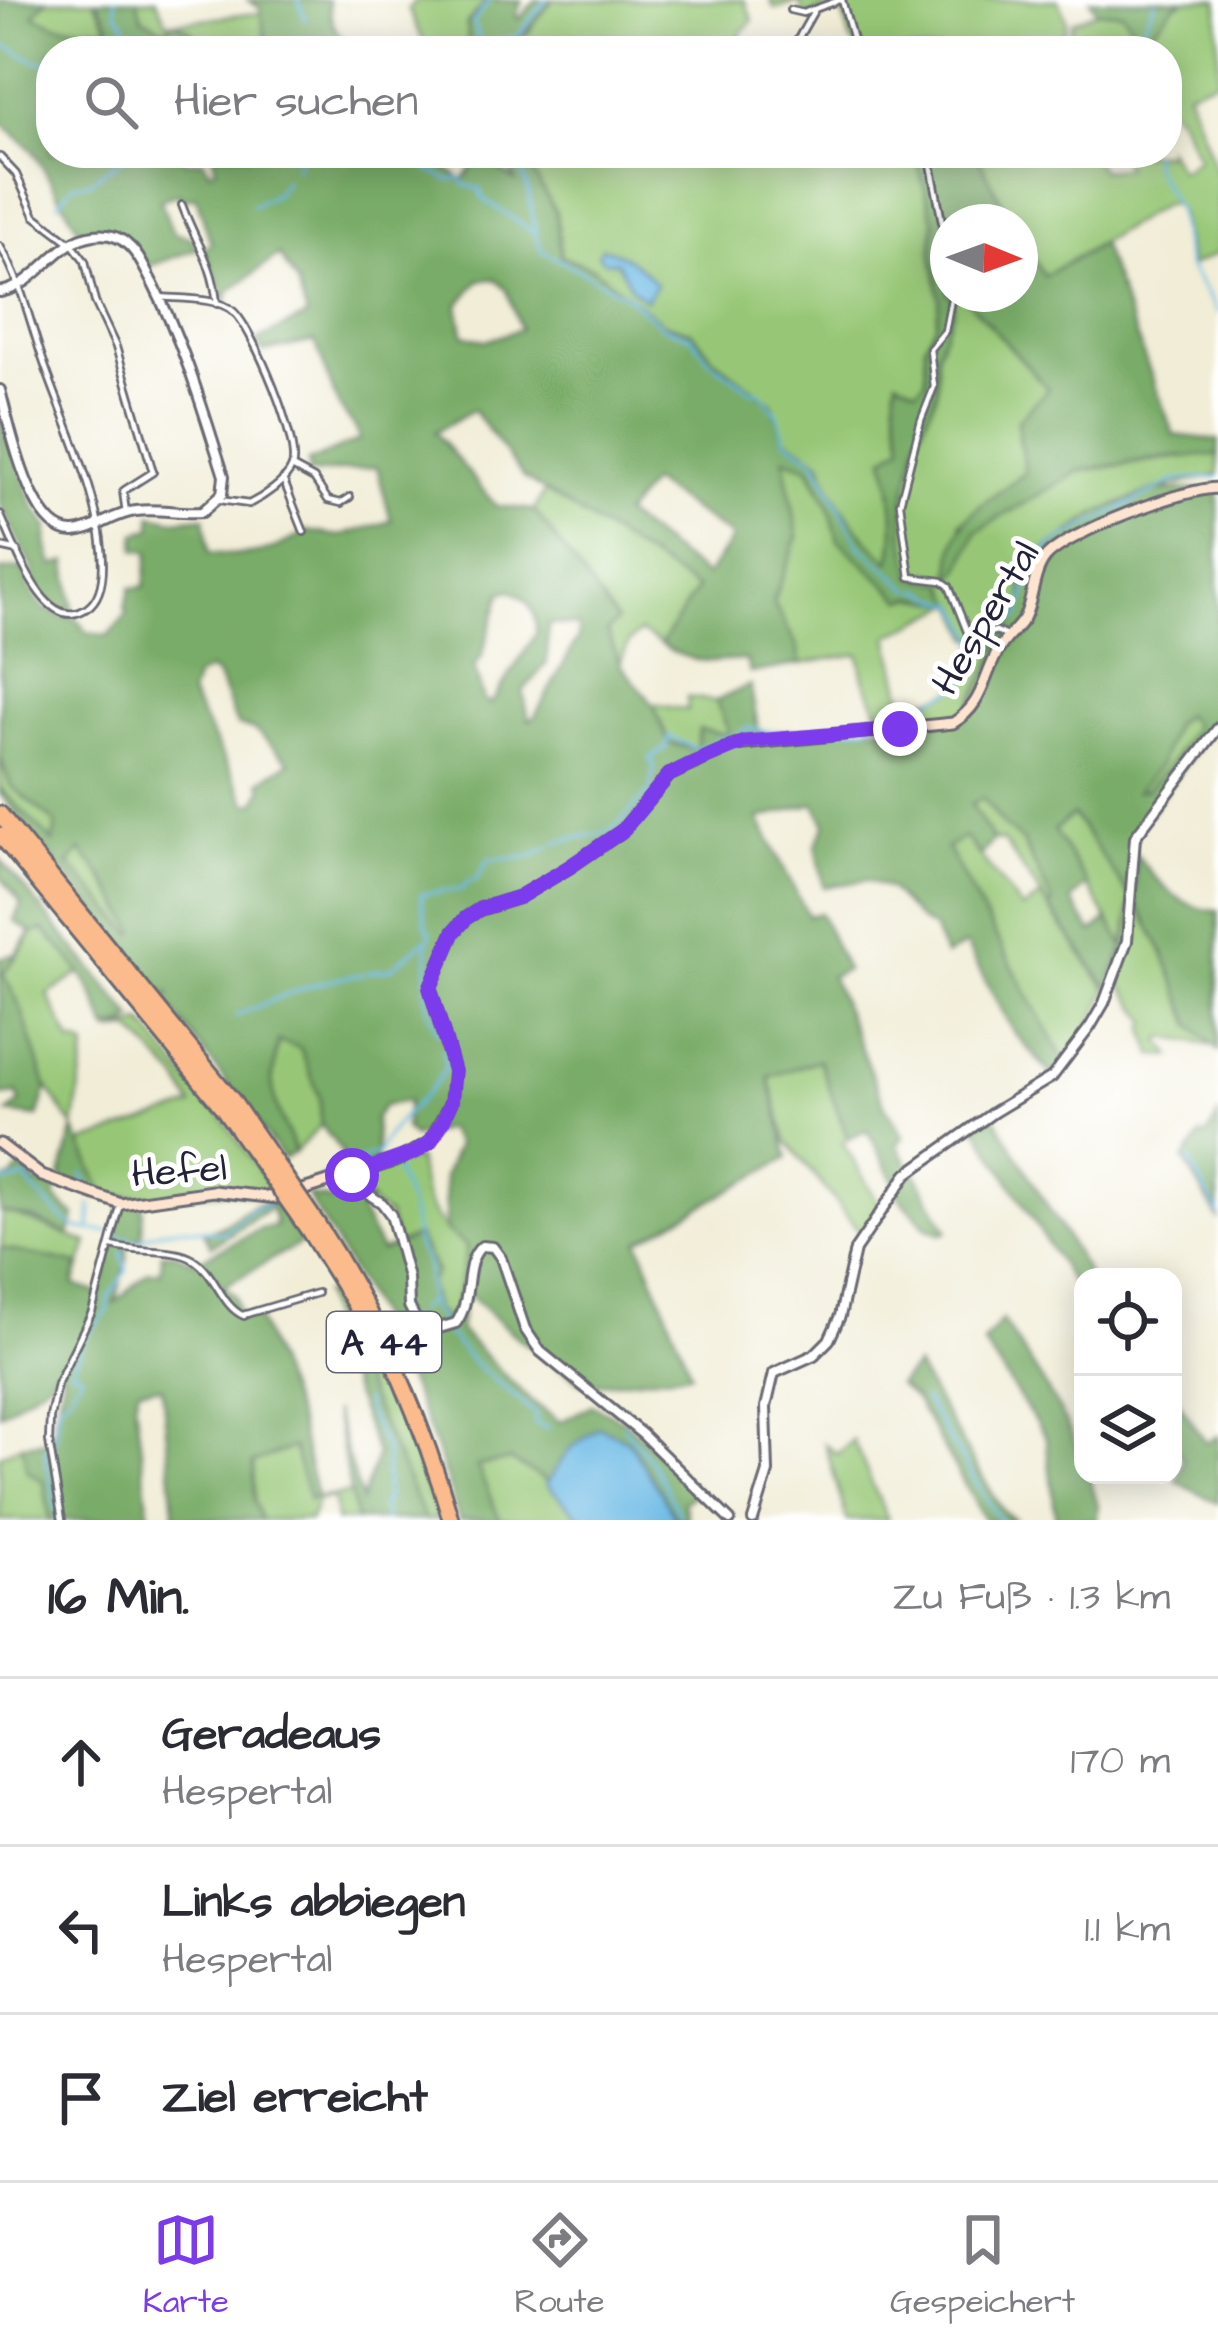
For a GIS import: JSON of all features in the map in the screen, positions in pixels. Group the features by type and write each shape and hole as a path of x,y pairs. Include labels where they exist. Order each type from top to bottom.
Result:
{"highway":[{"name":"A 44","path":"0,814 227,1103 362,1298 393,1361 447,1520"},
{"name":"A 44","path":"0,835 227,1103"}],"main road":[{"name":"Hespertal","path":"345,1180 416,1152 430,1142 442,1123 451,1102 454,1071 430,988 454,932 466,918 519,897 569,867 622,831 669,775 734,745 952,723 976,704 998,649 1023,620 1038,570 1054,550 1162,500 1218,488"},
{"name":"Hefel","path":"0,1144 43,1176 122,1204 213,1191 278,1198 345,1180"}],"street":[{"path":"790,10 803,13 841,0 852,36"},
{"path":"799,36 817,5"},
{"path":"0,157 16,174 35,216 72,244 88,269 95,302 116,347 153,472 123,491 126,512"},
{"path":"932,168 939,204"},
{"path":"182,205 192,234 212,266 217,304"},
{"path":"0,292 18,287 72,244 97,234 133,249 188,357 224,476 220,500"},
{"path":"0,246 98,523 103,560 95,601 74,613 50,608 0,514"},
{"path":"0,390 27,479 44,516 68,531 126,512 197,513 220,500 249,504 292,467 293,453 268,369 237,315 217,304 159,297"},
{"path":"949,312 945,331 930,349 934,387 900,503 908,575 946,583 970,639 999,632 1008,638"},
{"path":"292,467 314,479 328,500 340,502 350,497"},
{"path":"283,478 304,532"},
{"path":"0,547 19,551"},
{"path":"753,1520 767,1477 766,1408 774,1373 814,1354 829,1340 840,1316 855,1250 903,1178 1052,1077 1090,1027 1127,941 1135,837 1218,728"},
{"path":"345,1180 382,1203 391,1215 408,1278 409,1306 417,1322 436,1329 456,1323 468,1300 475,1251 493,1247 525,1329 540,1351 642,1434 730,1520"},
{"path":"62,1520 49,1442 50,1418 57,1384 92,1312 122,1204"},
{"name":"Hefel","path":"114,1239 152,1254 168,1250 194,1259 231,1309 243,1316 317,1293"}],"green space":[{"path":"0,0 47,0 33,15 56,25 111,29 97,0 137,0 142,18 165,30 175,22 191,31 193,36 36,36 36,156 0,121"},
{"path":"47,0 94,0 109,29 56,25 31,14"},
{"path":"137,0 156,0 167,23 261,13 265,36 181,36 141,18"},
{"path":"248,0 328,0 341,36 265,36 260,8"},
{"path":"417,0 488,0 467,24 468,36 421,36 408,9"},
{"path":"488,0 522,0 519,19 536,0 552,0 520,36 468,36 467,24"},
{"path":"552,0 744,0 753,20 741,36 521,36"},
{"path":"770,0 1058,0 1067,20 1064,36 850,36 840,3 809,15 803,14 800,1 775,9"},
{"path":"1090,0 1185,0 1152,31 1135,31 1123,13 1097,11"},
{"path":"1185,0 1218,0 1218,79 1187,91 1218,177 1218,253 1190,266 1178,210 1174,204 1165,204 1044,276 1038,266 1038,204 1002,204 981,168 1180,171 1198,158 1182,123 1182,36 1070,36 1073,21 1104,9 1124,13"},
{"path":"43,168 447,168 463,181 472,168 498,168 514,180 511,168 530,168 556,212 561,257 593,268 664,324 691,331 715,360 772,403 785,438 820,461 848,516 890,561 894,509 885,457 903,445 897,379 917,389 926,380 925,344 938,312 953,312 937,353 937,392 918,437 904,503 903,533 913,577 946,583 955,604 914,597 903,600 838,540 810,468 784,458 798,536 773,602 797,646 800,664 750,673 746,660 691,658 661,644 697,589 524,478 473,410 435,432 496,506 534,510 617,621 607,631 620,664 653,704 669,743 696,750 699,729 730,735 716,701 750,685 759,732 965,718 1000,645 976,643 975,637 996,632 1007,635 1023,601 1022,569 1029,562 1097,513 1154,490 1218,490 1218,726 1133,835 1131,898 1073,815 1054,830 1088,885 1071,900 1092,932 1108,920 1124,946 1108,988 1049,906 1053,903 1023,842 983,798 971,804 993,840 980,856 965,837 947,848 1065,1062 1052,1075 1014,1033 966,945 945,956 933,928 890,889 867,880 824,887 816,845 826,824 815,803 759,819 808,916 820,913 846,970 831,976 884,1104 904,1137 897,1144 911,1169 896,1185 867,1130 848,1139 819,1060 769,1077 788,1158 639,1241 691,1373 585,1385 518,1338 465,1292 459,1330 529,1399 560,1422 592,1405 624,1420 699,1492 683,1502 688,1520 677,1520 628,1440 570,1449 548,1482 511,1460 477,1466 500,1520 459,1520 413,1392 307,1195 339,1202 347,1186 371,1201 360,1211 381,1251 417,1236 436,1272 429,1283 434,1308 446,1320 455,1309 467,1247 446,1231 444,1176 457,1145 446,1129 413,1137 405,1128 408,1101 384,1105 375,1118 376,1162 345,1174 341,1151 321,1125 320,1098 300,1048 278,1041 272,1081 275,1103 295,1152 283,1159 166,1001 169,993 164,995 0,794 0,788 53,842 56,823 11,786 0,758 0,571 23,568 34,597 46,610 75,617 87,632 107,636 127,614 131,588 144,587 149,552 136,549 136,533 152,529 152,515 175,520 205,517 209,553 237,555 272,549 307,531 340,536 391,521 377,467 309,474 308,462 359,440 338,405 315,341 263,352 256,341 307,316 297,284 279,255 228,292 227,303 203,248 211,243 196,197 184,199 178,194 160,200 173,233 190,237 197,249 147,267 135,249 103,233 81,233","holes":["495,279 507,290 520,329 486,341 464,335 458,306 479,280","651,482 729,535 731,540 706,576 624,515","510,590 530,607 536,634 491,704 484,701 474,667 482,656 501,593","548,624 578,626 578,638 529,720 523,691 547,663","210,670 218,677 237,725 255,730 290,762 260,781 263,789 256,803 248,804 190,695 196,677","1185,715 1194,726 1168,767 1146,790 1137,791 1159,766 1174,723","80,850 105,879 136,931 133,934 69,864"]},
{"path":"530,168 919,168 930,207 930,312 938,312 925,344 926,380 917,390 897,379 903,445 885,457 894,510 890,562 848,516 820,461 785,438 772,403 715,360 691,331 664,324 593,268 561,257 556,212"},
{"path":"919,168 984,168 1003,204 930,207"},
{"path":"1101,244 1174,435 1218,440 1218,455 1160,458 1080,471 977,531 951,580 962,526 980,505 1025,473 1017,421 1048,389 978,312 1038,312 1038,266 1044,276"},
{"path":"953,312 979,312 1048,389 1017,421 1025,473 960,523 969,543 977,531 1080,471 1218,452 1218,475 1154,490 1053,543 1029,562 1023,601 1007,636 971,638 956,603 913,577 903,533 904,503 918,437 937,392 937,353"},
{"path":"0,417 34,507 48,526 53,566 67,562 73,609 57,610 36,589 32,567 0,504"},
{"path":"783,457 809,468 829,507 838,540 914,597 956,603 889,636 905,707 965,682 975,660 976,643 1001,645 964,717 911,726 904,708 892,714 877,709 859,654 800,664 797,646 773,602 798,536"},
{"path":"545,491 698,590 661,644 640,632 629,642 620,664 607,631 616,620 534,510"},
{"path":"687,697 716,701 731,735 697,750 669,742 653,704 688,710"},
{"path":"1185,714 1194,725 1168,767 1146,790 1136,791 1159,766 1174,723"},
{"path":"0,758 11,786 56,823 53,843 0,788"},
{"path":"982,797 1023,842 1054,903 1049,906 1003,841 993,840 970,804"},
{"path":"1072,814 1131,898 1124,946 1054,830"},
{"path":"965,837 1022,909 1041,897 1107,990 1065,1062 947,848"},
{"path":"81,850 104,879 136,931 133,934 69,864"},
{"path":"1136,854 1171,893 1218,911 1218,1051 1192,1025 1163,951 1135,900"},
{"path":"0,859 134,1019 124,1026 106,1028 74,964 44,930 33,933 3,974 21,1008 47,1089 38,1117 8,1113 20,1103 17,1094 0,1096 0,958 16,954 31,932 14,921 21,903 0,876"},
{"path":"1135,900 1163,951 1192,1025 1214,1046 1165,1037 1161,1041 1172,1056 1153,1055 1145,1030 1148,1021 1116,978"},
{"path":"43,930 83,971 48,995 72,1044 86,1048 74,1128 45,1084 12,1094 0,959 14,961 33,933"},
{"path":"143,1023 211,1109 215,1107 278,1198 232,1192 104,1195 81,1143 193,1106 178,1079 132,1030 107,1032"},
{"path":"278,1041 300,1047 320,1098 321,1125 295,1152 275,1103 272,1081"},
{"path":"819,1060 848,1139 843,1143 881,1207 861,1234 786,1140 769,1077"},
{"path":"993,1114 1084,1268 1074,1268 1074,1287 976,1126"},
{"path":"1218,1116 1218,1218 1184,1160"},
{"path":"74,1128 104,1195 60,1180"},
{"path":"417,1159 431,1209 467,1246 455,1309 446,1320 434,1308 418,1237 397,1245 388,1216 347,1186 345,1174 376,1162"},
{"path":"22,1166 36,1183 58,1186 55,1198 75,1216 69,1235 34,1219 0,1212 0,1182 12,1178"},
{"path":"914,1170 948,1231 941,1234 926,1227 894,1191"},
{"path":"122,1197 143,1197 142,1238 127,1239 127,1260 115,1303 148,1272 161,1271 162,1253 195,1262 260,1229 276,1226 271,1207 211,1246 204,1232 254,1205 276,1200 303,1242 224,1286 235,1296 240,1317 257,1316 297,1419 316,1496 309,1500 293,1447 253,1463 254,1500 261,1520 175,1520 162,1387 139,1388 135,1402 150,1520 50,1520 44,1482 27,1470 22,1444 51,1441 63,1376 58,1369 0,1414 0,1248 78,1264 74,1285 99,1293"},
{"path":"2,1210 88,1243 74,1285 85,1289 0,1412"},
{"path":"343,1293 409,1436 437,1520 425,1520 356,1366 344,1371 323,1294"},
{"path":"1002,1320 1074,1439 1074,1484 1092,1484 1097,1520 1056,1520 1046,1438 983,1343"},
{"path":"356,1366 425,1520 356,1520 334,1411 361,1501 377,1455 345,1371"},
{"path":"916,1366 1003,1511 1015,1520 985,1520 915,1399 898,1385"},
{"path":"1182,1407 1206,1443 1218,1436 1218,1503 1181,1484"},
{"path":"853,1440 888,1520 847,1520 825,1444 837,1454"},
{"path":"22,1444 27,1470 44,1482 50,1520 0,1520 0,1455"},
{"path":"293,1447 309,1499 351,1493 356,1520 336,1520 334,1498 317,1500 310,1520 261,1520 254,1501 253,1462"},
{"path":"511,1460 548,1482 583,1520 500,1520 476,1466"}],"water":[{"path":"601,248 624,257 651,278 656,284 646,300 632,289 617,262 604,261 598,254"},
{"path":"599,1427 628,1440 677,1520 583,1520 546,1484 570,1449"}],"waterway":[{"path":"115,0 116,13 129,36"},
{"path":"298,0 306,20"},
{"path":"478,36 473,22 490,0"},
{"path":"516,36 546,0"},
{"path":"1143,28 1155,2"},
{"path":"0,43 36,61"},
{"path":"58,204 74,184 90,182 109,168"},
{"path":"428,168 480,189 482,198 535,233 542,251 623,293 664,327 691,336 709,360 760,392 777,413 785,439 815,460 859,545 912,591"},
{"path":"519,168 535,231"},
{"path":"1154,168 1177,210 1188,266 1218,312"},
{"path":"252,206 277,193 285,181"},
{"path":"1004,631 1020,616 1031,568 1052,544 1176,480 1218,477"},
{"path":"918,590 958,604 976,640 1000,634"},
{"path":"741,732 748,728 786,734 867,727 887,714 900,714 956,689 975,667 976,640"},
{"path":"557,842 606,832 619,824 651,789 654,765 650,759 667,747 669,736 696,749 734,735"},
{"path":"439,1034 427,999 431,933 421,894 463,889 477,879 488,860 530,857 551,846"},
{"path":"368,972 390,969 426,940"},
{"path":"236,1016 299,990 363,974"},
{"path":"346,1165 378,1153 446,1067 443,1049"},
{"path":"1188,1159 1218,1214"},
{"path":"394,1167 427,1263 429,1304 442,1322"},
{"path":"321,1179 334,1168"},
{"path":"82,1174 88,1187"},
{"path":"0,1183 27,1178 72,1225 108,1232"},
{"path":"91,1205 91,1227"},
{"path":"119,1237 138,1241 179,1228 223,1233 254,1208 269,1205"},
{"path":"58,1520 45,1450 54,1440 59,1401 66,1399 82,1374 71,1370 85,1337 108,1311 109,1297 127,1271 122,1252"},
{"path":"417,1311 428,1301"},
{"path":"409,1318 416,1351"},
{"path":"447,1333 473,1362 536,1414 535,1423 549,1429"},
{"path":"924,1399 1000,1520"},
{"path":"366,1400 386,1451 386,1501 381,1505 385,1520"},
{"path":"623,1425 651,1461 679,1513"}],"route":[{"path":"352,1175 416,1152 430,1142 442,1123 451,1102 454,1071 430,988 454,932 466,918 519,897 569,867 622,831 669,775 734,745 900,729"}]}
